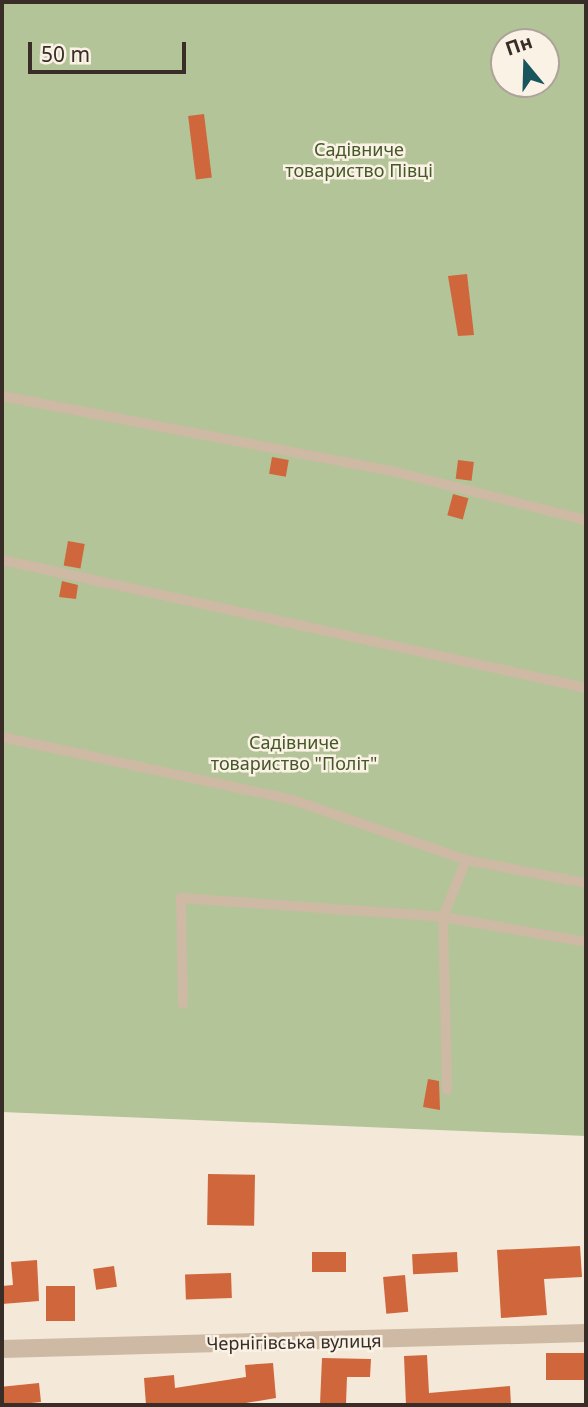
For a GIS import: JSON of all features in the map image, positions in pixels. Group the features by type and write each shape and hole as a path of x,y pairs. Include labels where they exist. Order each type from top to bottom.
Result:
{"street":[{"name":"Чернігівська вулиця","path":"2,1349 586,1334"}],"lane":[{"path":"2,396 388,470 586,520"},
{"path":"2,560 586,688"},
{"path":"2,737 293,800 466,860 586,883"},
{"path":"447,1090 443,917 466,860"},
{"path":"183,1004 181,898 443,917 586,942"}],"green space":[{"name":"Садівниче товариство \"Політ\"","path":"2,2 586,2 586,1136 2,1112"}],"building":[{"path":"204,114 212,178 196,179 188,116"},
{"path":"467,274 474,335 458,336 448,276"},
{"path":"272,457 289,460 286,477 269,474"},
{"path":"458,460 474,462 472,481 456,479"},
{"path":"453,494 468,498 463,519 447,515"},
{"path":"68,541 85,544 80,569 64,566"},
{"path":"62,581 78,585 76,599 59,597"},
{"path":"428,1079 439,1081 440,1110 423,1107"},
{"path":"208,1174 255,1175 254,1226 207,1225"},
{"path":"580,1246 582,1277 544,1279 547,1315 501,1318 497,1250"},
{"path":"312,1252 346,1252 346,1272 312,1272"},
{"path":"457,1252 458,1272 413,1274 412,1254"},
{"path":"37,1260 39,1301 2,1304 2,1286 13,1285 11,1262"},
{"path":"114,1266 117,1287 96,1290 93,1269"},
{"path":"231,1273 232,1298 186,1300 185,1275"},
{"path":"405,1275 408,1312 386,1314 383,1277"},
{"path":"46,1286 75,1286 75,1321 46,1321"},
{"path":"546,1353 586,1353 586,1380 546,1380"},
{"path":"427,1355 429,1393 510,1386 511,1405 406,1405 404,1356"},
{"path":"322,1358 371,1359 370,1377 347,1377 346,1404 320,1404"},
{"path":"273,1363 276,1398 234,1405 146,1405 144,1378 174,1375 175,1388 246,1377 245,1365"},
{"path":"39,1383 41,1402 4,1405 2,1387"}],"park label":[{"name":"Садівниче товариство Півці","path":"359,160"}]}
